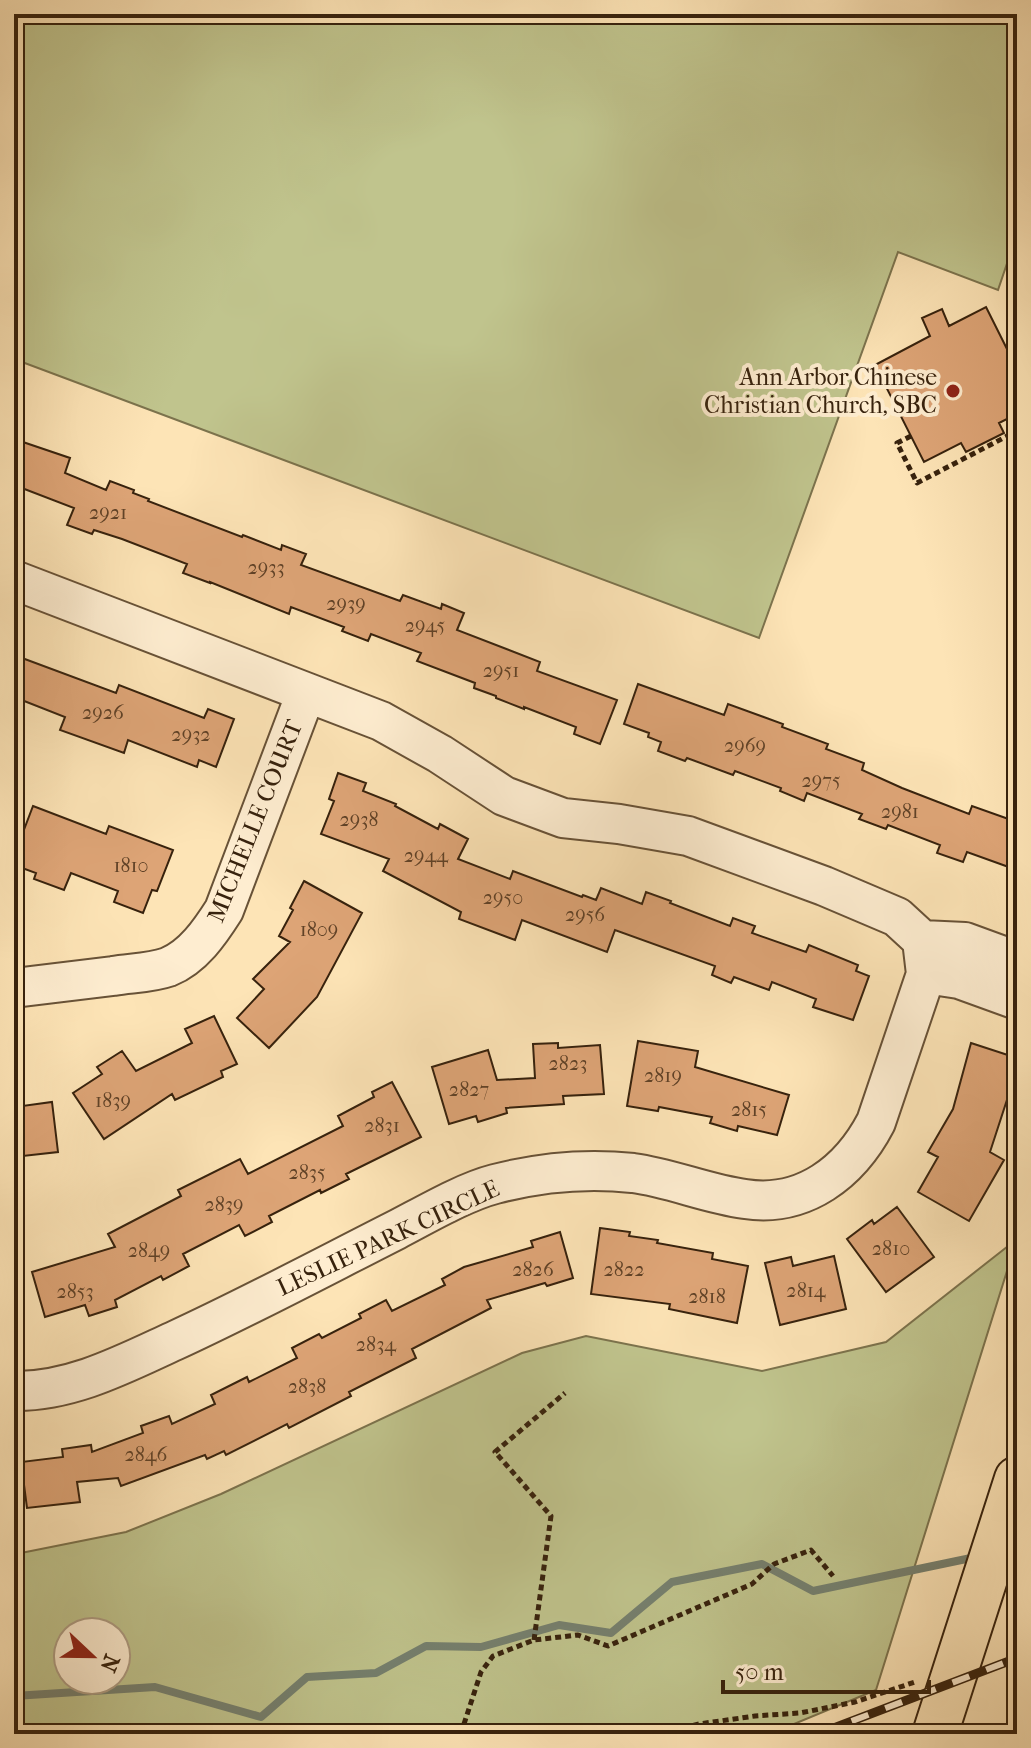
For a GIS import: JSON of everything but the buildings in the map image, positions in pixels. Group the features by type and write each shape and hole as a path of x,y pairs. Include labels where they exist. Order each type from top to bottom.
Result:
{"main road":[{"path":"935,1734 1017,1479"}],"street":[{"path":"14,580 381,721 440,754 504,796 563,818 688,836 824,886 897,917 924,957 959,979 1016,997"},
{"name":"MICHELLE COURT","path":"14,988 168,967 200,944 224,910 306,693"},
{"path":"924,957 965,942 1017,961"},
{"name":"LESLIE PARK CIRCLE","path":"14,1391 65,1384 114,1368 214,1323 490,1185 548,1172 606,1171 669,1180 754,1200 788,1197 824,1183 855,1156 876,1122 924,957"}],"path":[{"path":"911,436 897,443 917,483 1017,431"},
{"path":"534,1640 551,1516 495,1452 565,1393"},
{"path":"464,1724 481,1672 493,1656 534,1640 578,1635 608,1646 752,1584 774,1564 811,1550 833,1576"},
{"path":"654,1734 699,1724 800,1713 855,1702 913,1682 954,1676"},
{"path":"436,1734 464,1724 482,1734"}],"green space":[{"path":"14,14 1017,14 1017,234 998,290 898,252 759,638 14,359"},
{"path":"1017,1239 876,1690 770,1734 14,1734 14,1553 126,1532 221,1494 522,1353 586,1336 762,1371 886,1342"}],"waterway":[{"path":"14,1696 155,1687 261,1717 307,1677 376,1673 426,1646 481,1647 559,1625 611,1633 672,1582 762,1564 813,1591 971,1558"},
{"path":"1014,1571 1017,1575"}],"railway":[{"path":"818,1734 1017,1658"}],"place":[{"name":"Ann Arbor Chinese Christian Church, SBC","path":"953,391"}]}
